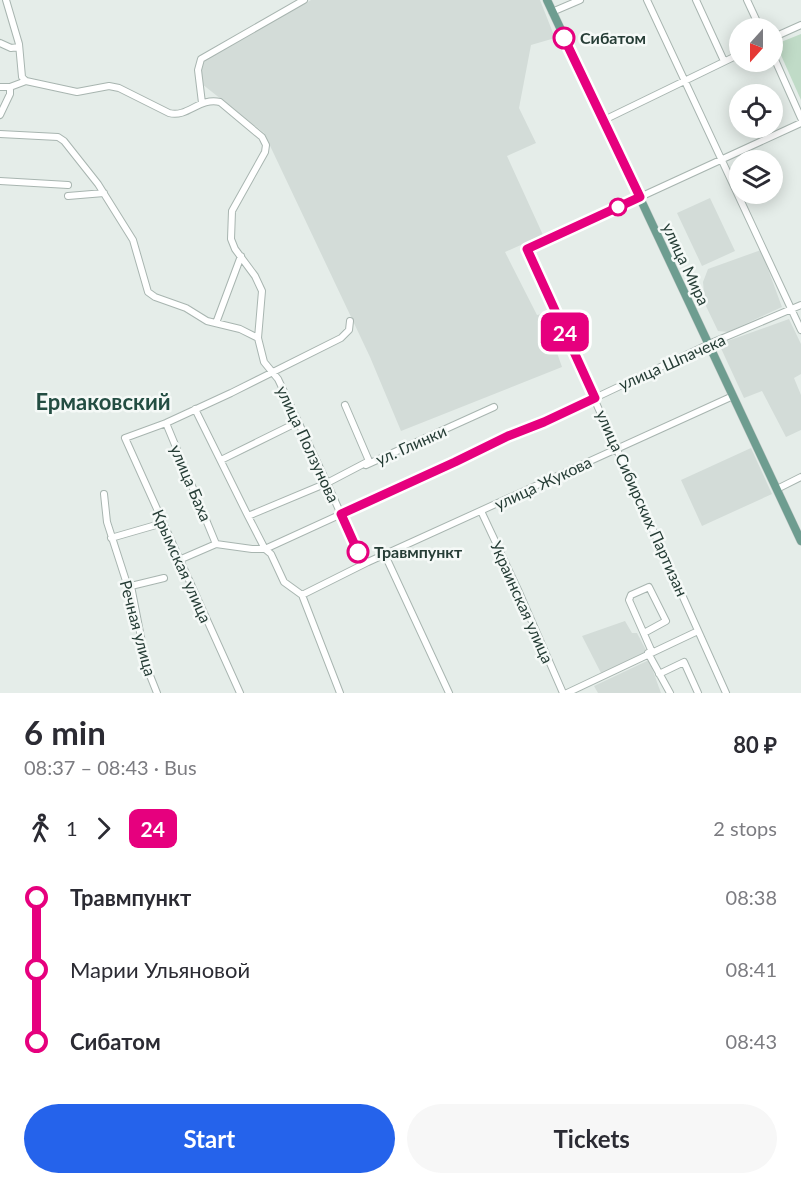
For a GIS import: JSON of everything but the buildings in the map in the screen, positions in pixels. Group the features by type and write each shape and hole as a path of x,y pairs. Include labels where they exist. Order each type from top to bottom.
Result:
{"main road":[{"name":"улица Мира","path":"547,0 801,541"}],"street":[{"path":"6,0 19,47 22,77 26,81"},
{"path":"202,103 198,70 199,56 304,0"},
{"path":"552,12 580,0"},
{"path":"647,0 801,330"},
{"path":"696,0 724,61"},
{"path":"747,0 755,18"},
{"path":"783,33 801,25"},
{"path":"0,43 11,48 19,47"},
{"path":"602,121 729,59"},
{"path":"780,72 801,118"},
{"path":"0,87 10,87 26,81 77,92 109,86 138,97 168,114 183,114 211,100 220,102 230,109 262,137 266,145 259,163 232,211 231,239 262,291 258,338 240,329 207,321 186,308 155,297 148,292 133,240 104,193 64,141 58,137 0,134"},
{"path":"0,115 10,94 10,87"},
{"path":"640,197 801,123"},
{"path":"0,181 68,185"},
{"path":"68,196 104,193"},
{"name":"улица Сибирских Партизан","path":"640,197 527,249 726,693"},
{"path":"216,323 241,256"},
{"name":"улица Шпачека","path":"216,544 265,549 709,344 801,305"},
{"path":"166,423 341,338 349,330 350,321"},
{"name":"улица Ползунова","path":"258,338 264,362 278,379 360,557 368,562"},
{"name":"улица Жукова","path":"385,555 733,396"},
{"path":"248,516 327,483 369,461 345,405"},
{"name":"ул. Глинки","path":"327,483 494,407"},
{"path":"195,409 265,549 272,554 284,582 302,595 340,693"},
{"path":"221,460 298,422"},
{"name":"Крымская улица","path":"166,423 125,438 240,693"},
{"name":"улица Баха","path":"166,423 216,544"},
{"path":"777,489 801,477"},
{"name":"Речная улица","path":"104,494 111,538 127,584 130,586 147,668 157,693"},
{"name":"Украинская улица","path":"481,511 565,693"},
{"path":"111,538 163,523"},
{"path":"179,560 216,544"},
{"path":"302,595 385,555 448,693"},
{"path":"130,586 164,578"},
{"path":"644,633 666,621 649,587 629,598 659,674 670,693"},
{"path":"565,693 698,631"},
{"path":"659,674 684,662 698,693"}],"shaded area":[{"path":"311,0 540,0 555,38 531,45 519,108 536,143 507,156 543,235 505,252 537,315 542,314 558,348 556,350 562,367 401,431 370,357 264,133 202,84 200,63"},
{"path":"710,198 735,251 702,266 677,213"},
{"path":"761,250 782,307 728,332 718,331 705,304 703,282 708,269"},
{"path":"789,319 801,344 801,374 794,378 801,395 801,430 786,437 762,391 744,398 719,344"},
{"path":"751,448 772,494 702,526 681,480"},
{"path":"625,621 632,633 637,633 647,652 601,673 582,636"},
{"path":"649,660 661,693 598,693 594,686"}],"green space":[{"path":"801,34 801,100 783,60 783,41"}],"bus line":[{"name":"24","path":"358,552 341,514 595,398 527,249 640,197 564,38"}],"place":[{"name":"Сибатом","path":"564,38"},
{"name":"Травмпункт","path":"358,552"}],"district":[{"name":"Ермаковский","path":"103,402"}]}
